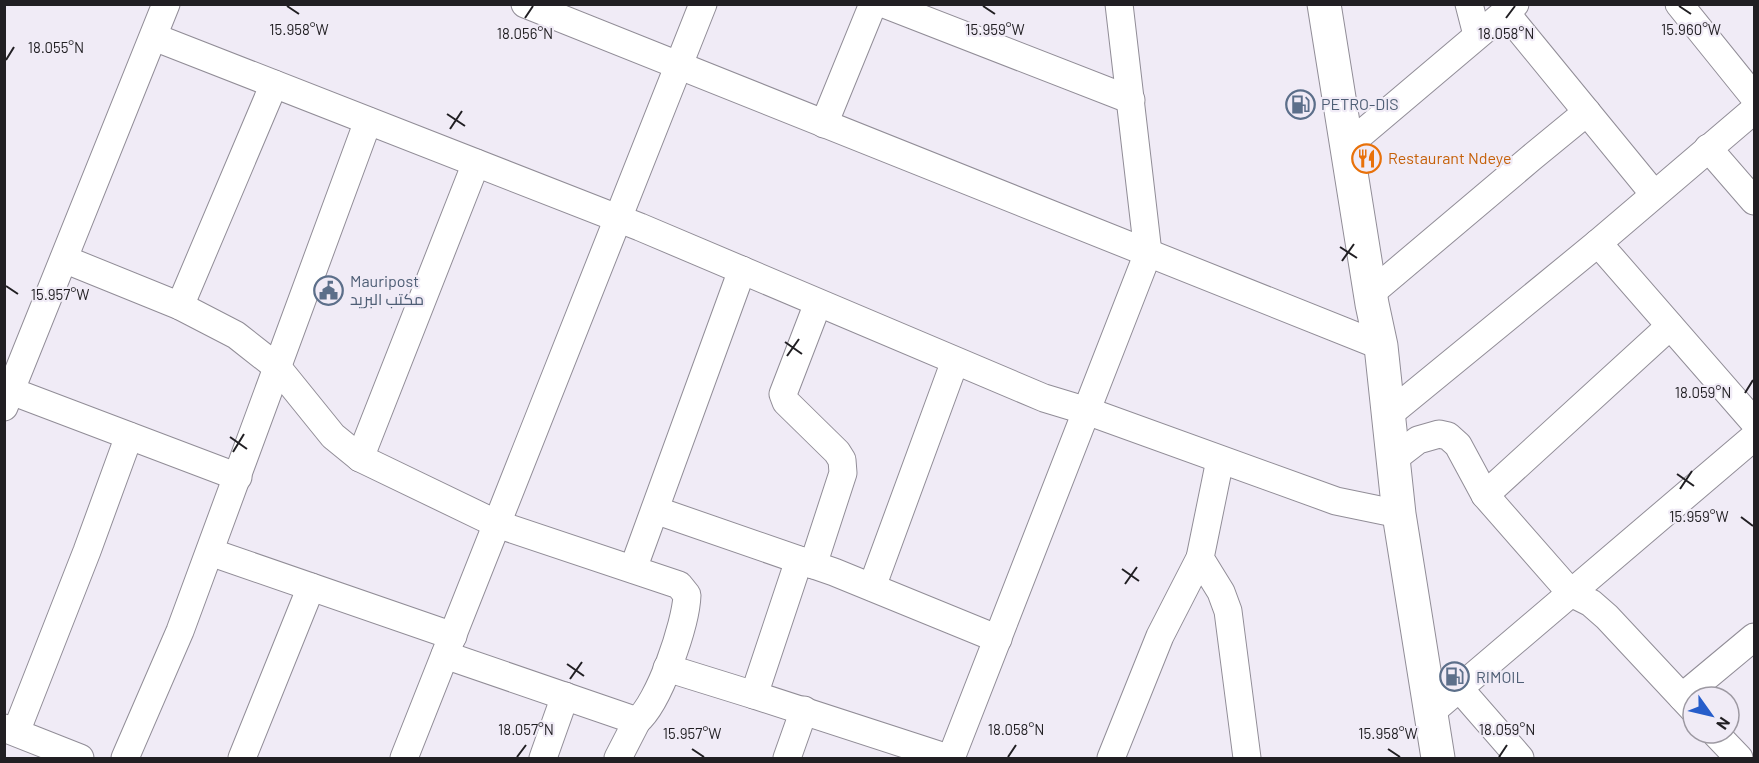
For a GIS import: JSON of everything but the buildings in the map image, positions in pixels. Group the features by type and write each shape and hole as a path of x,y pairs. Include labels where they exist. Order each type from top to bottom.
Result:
{"street":[{"path":"166,4 64,259 14,356 8,399 129,436 238,477"},
{"path":"525,4 1381,346"},
{"path":"404,759 703,4"},
{"path":"824,124 873,4"},
{"path":"884,4 1131,100"},
{"path":"667,668 954,757 1148,253 1119,4"},
{"path":"1324,4 1370,294 1381,346 1399,514 1438,759"},
{"path":"1469,4 1477,35"},
{"path":"1347,146 1510,8 1587,112 1654,194"},
{"path":"1691,9 1755,97"},
{"path":"153,37 618,218 1044,398 1087,411 1336,501 1399,514"},
{"path":"180,306 274,84"},
{"path":"1388,415 1598,243 1755,110"},
{"path":"1370,294 1587,112"},
{"path":"125,759 180,631 368,121"},
{"path":"1708,148 1755,201"},
{"path":"360,458 476,163"},
{"path":"1598,243 1755,422"},
{"path":"64,259 180,306 236,335 278,368 333,436 360,458 497,524 679,585 687,595 687,612 651,706 638,721 618,759"},
{"path":"633,569 742,270"},
{"path":"754,695 843,473 842,460 837,452 786,402 783,394 818,303"},
{"path":"1485,495 1670,326"},
{"path":"872,587 955,361"},
{"path":"1392,460 1418,440 1439,434 1448,436 1458,445 1485,495 1571,593 1591,603 1607,617 1681,697"},
{"path":"80,759 10,730 87,551 129,436"},
{"path":"1430,713 1755,437"},
{"path":"1111,759 1160,636 1200,558 1220,460"},
{"path":"654,510 806,562 998,639"},
{"path":"210,552 311,587 565,696 638,721"},
{"path":"1200,558 1221,592 1228,611 1247,759"},
{"path":"242,759 311,587"},
{"path":"1706,685 1755,637"},
{"path":"1459,688 1520,759"},
{"path":"543,759 565,696"},
{"path":"787,759 804,710"},
{"path":"1726,745 1739,759"}],"place":[{"name":"PETRO-DIS","path":"1300,104"},
{"name":"Restaurant Ndeye","path":"1367,158"},
{"name":"Mauripost مكتب البريد","path":"329,290"},
{"name":"RIMOIL","path":"1455,677"}]}
